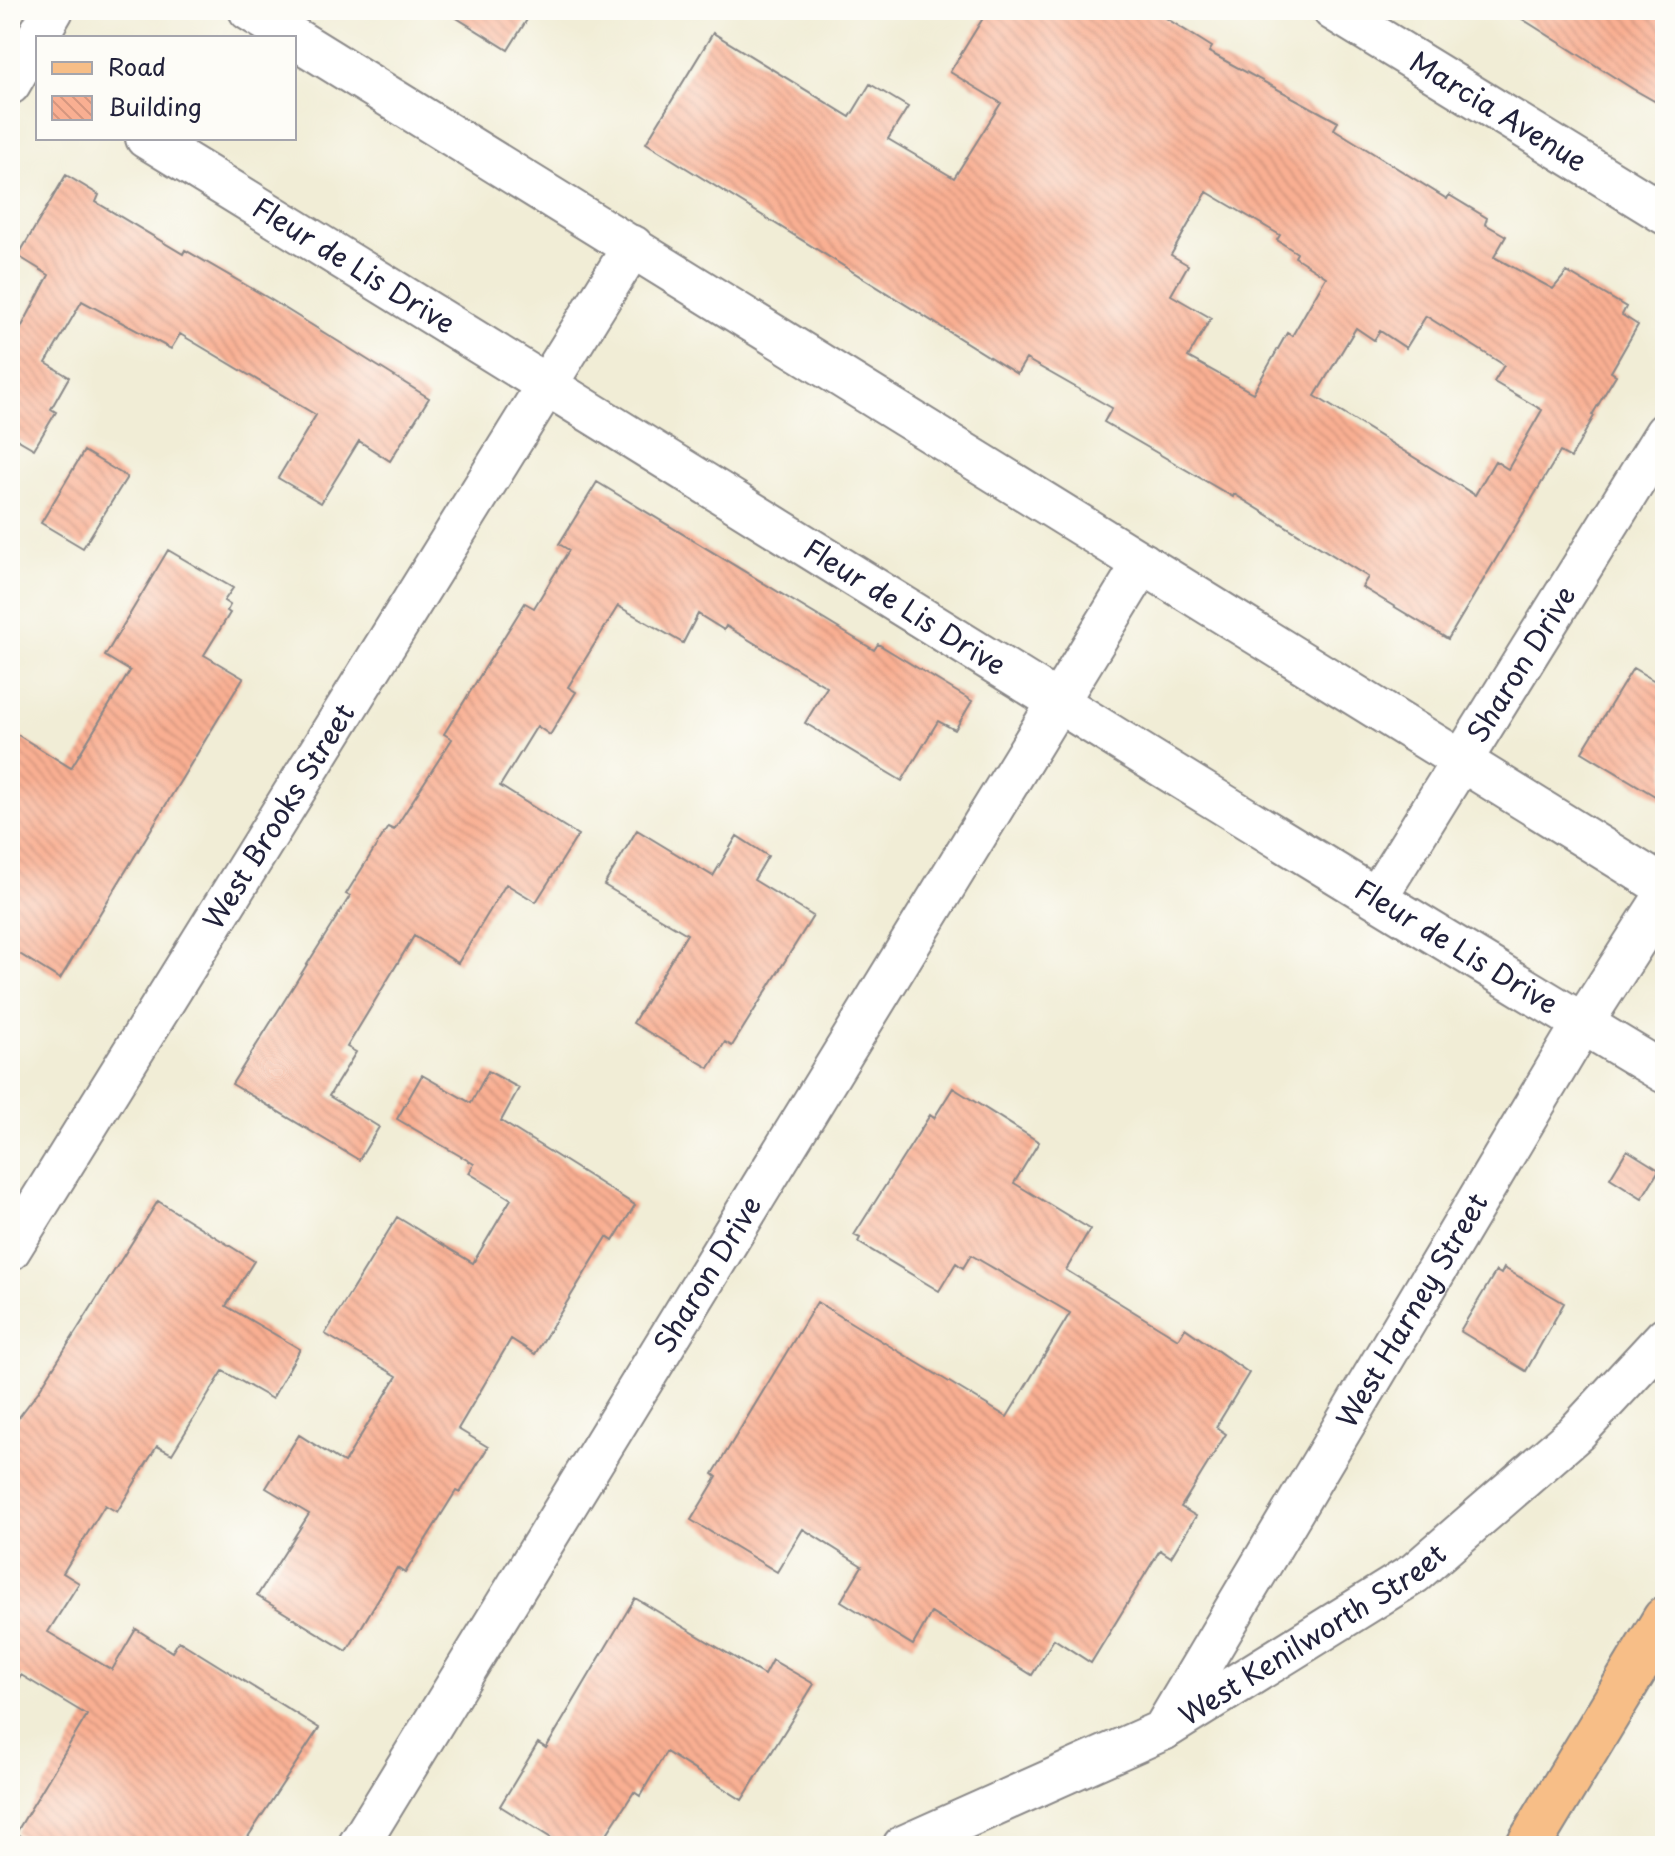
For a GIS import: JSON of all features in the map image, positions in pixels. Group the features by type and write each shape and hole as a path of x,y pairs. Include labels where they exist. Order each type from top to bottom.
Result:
{"main road":[{"path":"1528,1846 1665,1619"}],"street":[{"path":"38,36 53,10"},
{"path":"249,10 291,36"},
{"name":"Marcia Avenue","path":"1333,10 1665,214"},
{"path":"296,39 1665,887"},
{"path":"20,68 36,40"},
{"name":"Fleur de Lis Drive","path":"149,140 548,384 1057,702 1665,1073"},
{"name":"West Brooks Street","path":"10,1250 633,246"},
{"name":"Sharon Drive","path":"1377,897 1665,433"},
{"name":"Sharon Drive","path":"358,1846 1143,563"},
{"name":"West Harney Street","path":"1163,1730 1583,1023 1665,895"},
{"name":"West Kenilworth Street","path":"903,1846 1163,1730 1415,1573 1576,1433 1665,1337"}],"building":[{"path":"444,10 533,10 508,50"},
{"path":"988,10 1153,10 1212,47 1209,52 1338,122 1334,129 1447,199 1449,195 1487,218 1485,224 1506,236 1494,257 1553,289 1567,272 1626,307 1622,315 1638,325 1611,372 1616,375 1571,458 1560,452 1448,639 1362,587 1368,577 1234,494 1233,497 1104,422 1112,408 1026,359 1017,374 646,143 713,33 850,117 870,84 908,107 888,139 954,178 1001,103 950,72","holes":["1207,192 1280,235 1277,240 1297,253 1295,257 1326,277 1292,336 1287,333 1253,393 1188,357 1211,318 1171,295 1188,265 1171,255","1426,316 1504,365 1494,382 1542,410 1508,469 1495,461 1475,495 1315,396 1356,328 1374,340 1380,331 1406,348"]},
{"path":"1508,10 1665,10 1665,107 1633,89"},
{"path":"66,175 99,195 96,202 183,254 185,250 270,299 429,398 390,461 359,441 321,503 278,478 316,415 180,334 171,349 82,301 46,363 69,377 51,409 56,412 34,449 10,435 10,341 13,343 49,275 18,256"},
{"path":"84,451 127,477 83,548 41,523"},
{"path":"597,482 874,650 878,644 972,701 955,730 938,721 902,781 805,723 827,687 726,626 724,630 698,614 683,643 618,606 568,687 576,692 550,735 537,726 500,786 578,835 536,902 506,884 458,963 414,936 347,1047 356,1052 329,1096 379,1127 359,1160 232,1084 350,896 346,894 388,827 394,830 452,739 444,734 525,603 534,608 569,550 559,544"},
{"path":"168,550 233,588 224,601 230,605 227,611 230,613 204,655 243,678 60,979 10,948 10,730 71,768 130,671 105,656"},
{"path":"1633,668 1665,687 1665,802 1582,752"},
{"path":"637,830 713,876 737,836 768,856 754,880 813,916 732,1046 725,1042 709,1068 633,1023 687,934 604,885"},
{"path":"488,1071 519,1088 501,1121 635,1205 613,1241 607,1237 535,1354 511,1339 458,1429 488,1447 460,1493 456,1491 405,1573 397,1568 347,1651 257,1596 309,1514 266,1488 299,1435 344,1463 397,1376 325,1334 397,1217 473,1263 511,1199 469,1173 474,1164 397,1119 422,1075 471,1103"},
{"path":"953,1088 1039,1142 1014,1183 1090,1229 1066,1270 1178,1339 1185,1328 1249,1373 1216,1427 1226,1434 1181,1507 1196,1516 1171,1557 1160,1550 1091,1663 1054,1639 1032,1675 931,1613 913,1645 841,1601 862,1566 803,1529 777,1572 691,1520 717,1477 713,1474 817,1302 1007,1417 1070,1313 971,1255 963,1268 956,1263 939,1291 858,1242 860,1238 854,1235 930,1115 934,1118"},
{"path":"1627,1150 1659,1170 1642,1198 1610,1178"},
{"path":"158,1201 254,1261 226,1306 300,1349 272,1399 223,1371 172,1454 157,1446 117,1512 105,1505 63,1573 79,1583 48,1632 112,1670 136,1629 172,1652 179,1641 319,1728 242,1846 37,1846 16,1833 87,1715 21,1675 10,1692 10,1429 38,1392"},
{"path":"1504,1268 1564,1303 1526,1371 1460,1331 1496,1271 1501,1274"},
{"path":"635,1598 764,1675 772,1660 814,1684 742,1800 666,1752 640,1796 634,1792 599,1846 564,1846 500,1806 538,1743 546,1748"}]}
